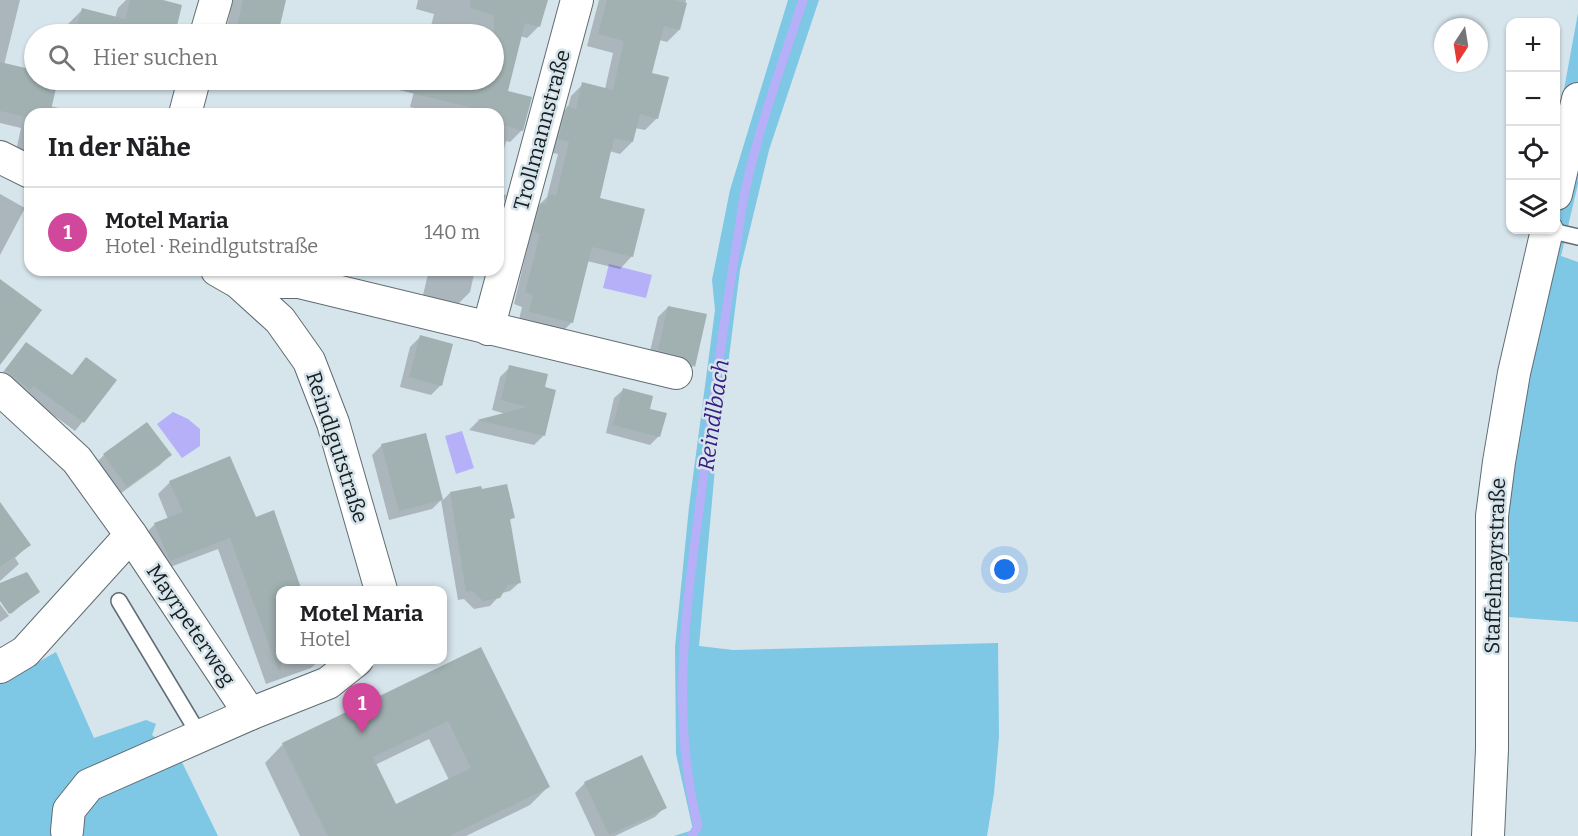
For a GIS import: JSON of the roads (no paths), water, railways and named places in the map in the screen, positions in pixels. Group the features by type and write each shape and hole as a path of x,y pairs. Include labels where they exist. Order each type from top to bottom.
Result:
{"street":[{"path":"209,24 216,0"},
{"name":"Trollmannstraße","path":"504,270 577,0"},
{"path":"187,108 191,90"},
{"path":"1559,180 1578,99"},
{"path":"0,157 24,169"},
{"name":"Staffelmayrstraße","path":"1488,836 1492,749 1492,516 1498,462 1514,373 1546,234"},
{"path":"227,276 299,282 676,373"},
{"name":"Reindlgutstraße","path":"227,276 280,320 309,361 333,423 380,586"},
{"name":"Trollmannstraße","path":"488,329 502,276"},
{"name":"Mayrpeterweg","path":"0,389 77,460 131,535 250,714"},
{"path":"0,667 25,652 131,535"},
{"path":"60,834 69,810 89,785 250,714 328,683 352,664"}],"lane":[{"path":"1560,233 1578,237"},
{"path":"119,601 200,736"}],"waterway":[{"name":"Reindlbach","path":"692,836 698,826 689,783 684,741 684,657 686,616 713,400 746,187 765,116 803,0"}],"place":[{"name":"Motel Maria","path":"362,733"}]}
